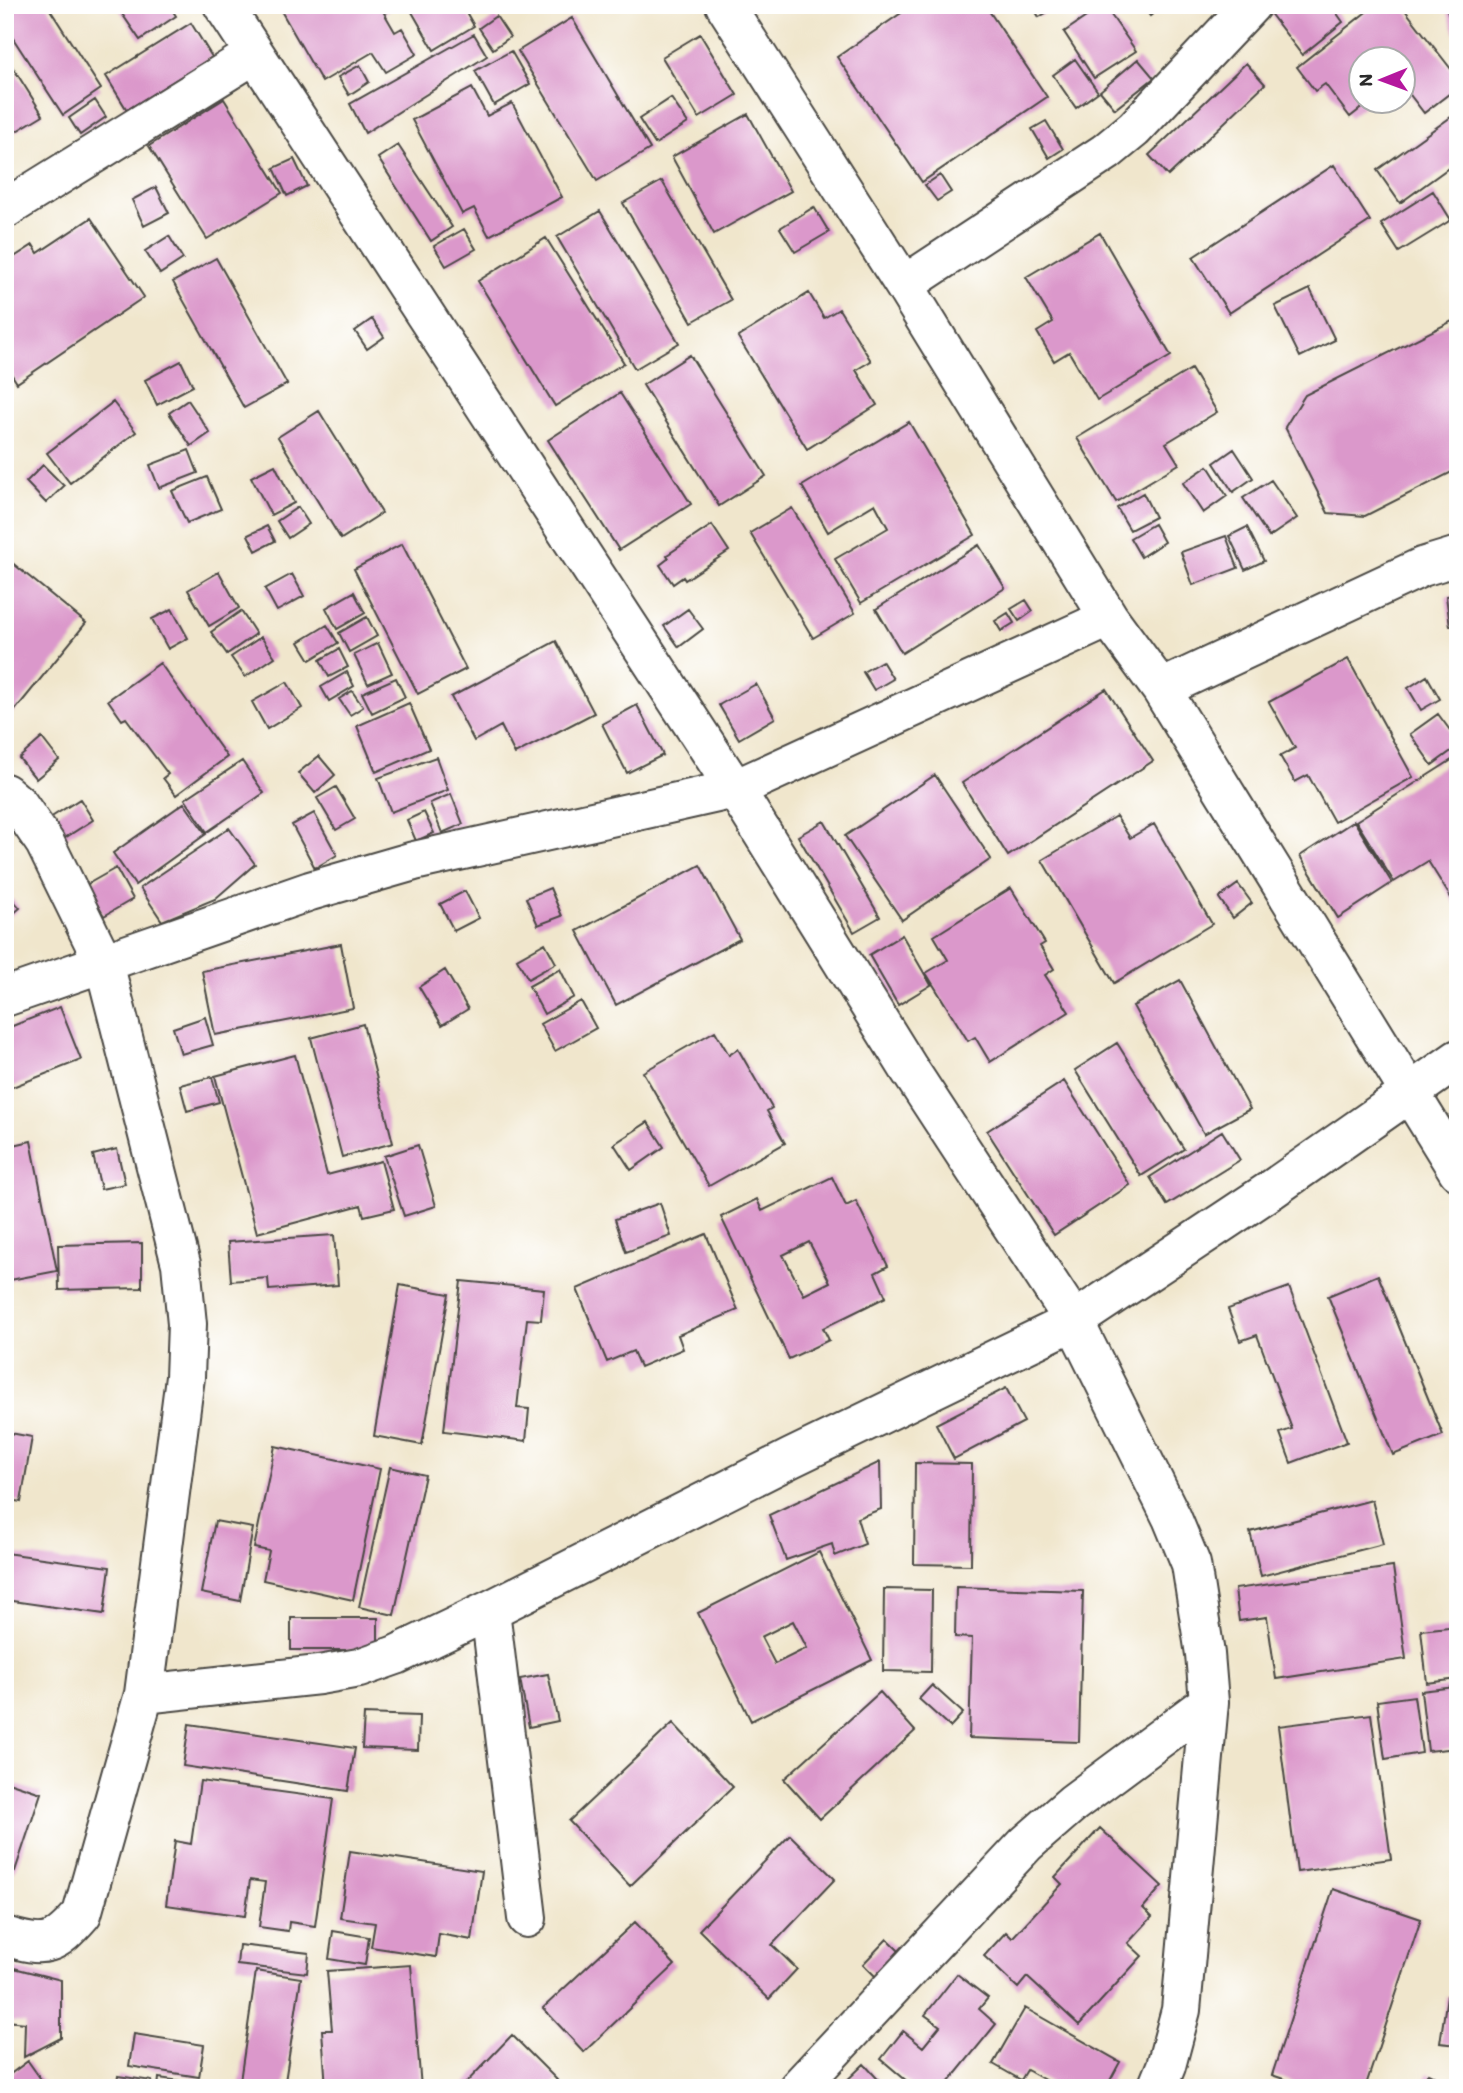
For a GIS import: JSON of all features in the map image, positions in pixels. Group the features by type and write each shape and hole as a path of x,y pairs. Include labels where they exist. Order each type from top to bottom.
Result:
{"street":[{"path":"223,5 735,789 909,1069 1074,1321 1172,1518 1191,1564 1205,1654 1209,1702 1181,2010 1166,2066 1157,2088"},
{"path":"725,5 904,285 1109,618 1161,689 1458,1171"},
{"path":"904,285 1106,152 1134,129 1251,5"},
{"path":"5,209 255,54"},
{"path":"1161,689 1422,567 1458,556"},
{"path":"5,998 310,891 414,862 735,789 1109,618"},
{"path":"5,793 19,805 46,843 104,963 181,1264 187,1324 185,1377 144,1694 82,1914 62,1936 45,1944 24,1942 5,1936"},
{"path":"144,1694 319,1675 359,1668 396,1655 490,1610 791,1458 1074,1321 1271,1191 1458,1059"},
{"path":"490,1610 527,1918"},
{"path":"798,2088 1026,1844 1073,1803 1209,1702"}],"building":[{"path":"5,5 47,5 101,89 63,115 5,26"},
{"path":"116,5 169,5 176,16 140,40"},
{"path":"286,5 390,5 392,9 384,13 395,32 402,28 417,54 386,72 373,52 322,82 280,9"},
{"path":"408,5 462,5 474,26 434,50"},
{"path":"913,5 985,5 1047,97 922,182 837,57"},
{"path":"1032,5 1059,5 1039,17"},
{"path":"1104,5 1136,51 1094,78 1064,32"},
{"path":"1142,5 1164,5 1150,16"},
{"path":"1270,5 1331,5 1343,22 1302,55 1266,8"},
{"path":"1375,5 1401,5 1458,78 1458,87 1424,113 1418,105 1418,46 1348,46 1348,114 1325,84 1315,91 1297,67"},
{"path":"1445,5 1458,5 1458,39 1457,39"},
{"path":"496,16 510,37 493,49 479,28"},
{"path":"572,18 650,149 597,181 518,51"},
{"path":"191,23 212,57 127,110 106,76"},
{"path":"474,34 487,56 365,133 350,104"},
{"path":"700,34 737,95 699,118 662,57"},
{"path":"511,51 530,84 494,105 475,71"},
{"path":"5,55 43,115 5,138"},
{"path":"1075,59 1098,92 1076,108 1053,75"},
{"path":"1138,59 1154,78 1115,109 1100,91"},
{"path":"1246,63 1265,84 1168,176 1149,155"},
{"path":"360,65 369,82 349,95 338,77"},
{"path":"472,88 487,116 512,103 562,197 489,236 474,208 462,214 412,120"},
{"path":"671,98 688,123 655,144 639,119"},
{"path":"224,99 282,193 207,239 149,146"},
{"path":"95,100 106,117 80,135 69,118"},
{"path":"1458,112 1458,161 1400,203 1377,170"},
{"path":"748,114 791,191 714,234 672,157"},
{"path":"1046,121 1063,149 1049,158 1032,129"},
{"path":"398,145 452,227 431,241 378,158"},
{"path":"294,159 307,186 287,196 274,168"},
{"path":"1334,165 1370,221 1229,313 1193,257"},
{"path":"940,175 951,192 937,201 925,185"},
{"path":"662,181 731,300 692,322 623,203"},
{"path":"156,187 169,213 144,226 132,200"},
{"path":"1433,191 1451,220 1399,252 1381,224"},
{"path":"814,207 829,232 795,252 780,228"},
{"path":"600,211 679,343 635,369 557,237"},
{"path":"91,218 144,297 17,383 5,364 5,263 33,245 38,253"},
{"path":"464,229 476,249 446,266 434,246"},
{"path":"1100,233 1171,356 1097,400 1069,352 1054,361 1037,332 1053,322 1026,277"},
{"path":"169,236 183,259 160,274 145,251"},
{"path":"546,238 624,363 555,406 478,281"},
{"path":"216,258 287,384 244,408 173,282"},
{"path":"1310,289 1335,340 1300,357 1275,306"},
{"path":"809,293 824,318 839,309 871,361 856,370 877,405 807,449 738,337"},
{"path":"1458,318 1458,469 1365,516 1328,513 1285,427 1305,395"},
{"path":"372,319 384,337 367,349 355,331"},
{"path":"690,355 766,476 719,506 643,385"},
{"path":"181,361 193,386 157,405 145,380"},
{"path":"1191,369 1217,412 1166,443 1179,464 1116,502 1077,438"},
{"path":"620,393 691,504 619,550 548,440"},
{"path":"188,400 210,433 191,446 169,413"},
{"path":"113,402 136,432 70,483 47,453"},
{"path":"319,411 382,513 341,539 278,437"},
{"path":"909,422 975,535 861,603 835,559 888,528 875,504 828,532 802,486"},
{"path":"1234,449 1253,478 1233,492 1214,463"},
{"path":"189,450 198,473 159,488 150,465"},
{"path":"43,465 64,486 46,503 26,482"},
{"path":"275,465 294,503 271,515 251,477"},
{"path":"1208,466 1227,496 1203,513 1183,483"},
{"path":"207,477 221,509 187,523 172,491"},
{"path":"1271,480 1297,518 1269,537 1243,498"},
{"path":"1143,493 1155,517 1130,530 1117,508"},
{"path":"298,507 309,524 288,538 277,521"},
{"path":"792,508 855,613 813,638 750,533"},
{"path":"1154,524 1164,542 1141,557 1130,538"},
{"path":"712,525 729,551 685,580 683,577 673,584 660,565 669,558 667,555"},
{"path":"267,526 275,541 256,551 248,535"},
{"path":"1247,527 1264,561 1245,570 1229,536"},
{"path":"1226,536 1238,568 1193,585 1181,552"},
{"path":"402,544 466,669 418,694 354,569"},
{"path":"979,545 1005,588 902,653 876,609"},
{"path":"5,557 86,623 12,714 5,708"},
{"path":"219,572 239,608 209,626 188,590"},
{"path":"292,574 304,596 277,611 265,589"},
{"path":"354,592 365,613 337,629 326,608"},
{"path":"1458,595 1458,625 1450,626 1446,596"},
{"path":"1026,600 1033,611 1019,621 1011,609"},
{"path":"172,609 188,638 168,649 152,619"},
{"path":"688,609 703,629 679,647 664,626"},
{"path":"241,611 256,634 227,654 211,632"},
{"path":"1008,613 1014,623 1001,631 995,621"},
{"path":"367,617 377,636 349,652 339,633"},
{"path":"327,625 338,643 310,660 299,642"},
{"path":"261,637 275,657 245,677 231,657"},
{"path":"556,641 594,713 515,754 501,726 474,741 451,697"},
{"path":"378,643 392,673 368,684 354,655"},
{"path":"339,649 348,667 329,677 320,660"},
{"path":"1348,659 1413,777 1334,822 1308,775 1295,782 1280,756 1295,748 1269,702"},
{"path":"882,661 893,679 874,690 863,672"},
{"path":"160,663 227,757 176,795 163,778 168,774 126,718 122,720 108,700"},
{"path":"347,672 354,686 329,701 321,687"},
{"path":"1427,676 1440,699 1421,710 1408,688"},
{"path":"396,678 405,697 372,713 362,693"},
{"path":"287,682 302,708 267,729 252,702"},
{"path":"756,684 775,718 739,739 719,705"},
{"path":"1106,689 1153,761 1008,856 962,783"},
{"path":"352,691 363,707 350,715 339,699"},
{"path":"409,703 429,749 376,772 357,726"},
{"path":"637,705 663,755 627,773 602,724"},
{"path":"1438,714 1458,741 1458,746 1432,765 1410,734"},
{"path":"42,738 59,760 36,779 19,758"},
{"path":"319,756 335,775 315,793 298,773"},
{"path":"1458,756 1458,909 1428,861 1394,882 1356,821"},
{"path":"436,757 448,790 391,812 378,778"},
{"path":"242,761 264,793 207,832 185,799"},
{"path":"935,775 991,859 902,920 845,836"},
{"path":"336,787 355,819 336,830 317,798"},
{"path":"451,794 463,824 442,833 430,803"},
{"path":"80,799 93,820 63,839 50,818"},
{"path":"184,803 206,834 135,885 113,853"},
{"path":"424,812 434,833 416,841 407,820"},
{"path":"314,813 337,855 315,868 292,825"},
{"path":"1116,816 1130,838 1154,824 1212,924 1114,983 1042,860"},
{"path":"824,821 880,917 854,932 798,836"},
{"path":"1354,821 1392,883 1338,918 1300,856"},
{"path":"229,828 255,864 215,899 162,921 140,888"},
{"path":"700,865 740,939 616,1005 577,931"},
{"path":"116,868 133,899 104,916 86,885"},
{"path":"1238,884 1252,903 1233,918 1219,898"},
{"path":"550,888 562,916 538,925 526,898"},
{"path":"1011,888 1045,943 1040,946 1054,969 1045,975 1069,1012 990,1062 975,1037 968,1041 926,973 948,960 934,936"},
{"path":"5,891 20,908 5,921"},
{"path":"465,891 479,918 454,931 440,904"},
{"path":"902,935 931,985 898,1005 869,955"},
{"path":"545,943 556,963 528,979 517,959"},
{"path":"341,944 353,1008 215,1035 202,971"},
{"path":"560,969 574,997 544,1014 529,986"},
{"path":"445,970 468,1009 442,1025 419,987"},
{"path":"1180,980 1250,1109 1204,1134 1133,1006"},
{"path":"581,1001 596,1028 555,1051 540,1024"},
{"path":"60,1007 81,1060 5,1090 5,1029"},
{"path":"205,1017 213,1045 181,1054 173,1028"},
{"path":"363,1024 393,1143 342,1157 311,1038"},
{"path":"715,1031 729,1055 738,1049 772,1108 767,1111 785,1143 709,1186 643,1072"},
{"path":"1117,1043 1184,1149 1141,1176 1075,1070"},
{"path":"295,1055 327,1175 381,1161 394,1209 364,1216 361,1205 257,1233 215,1076"},
{"path":"212,1077 219,1102 187,1111 180,1085"},
{"path":"1064,1081 1130,1185 1054,1235 987,1131"},
{"path":"648,1122 664,1147 631,1170 614,1144"},
{"path":"1222,1131 1240,1160 1167,1205 1150,1177"},
{"path":"31,1141 57,1271 5,1281 5,1147"},
{"path":"418,1145 436,1206 404,1216 384,1156"},
{"path":"117,1149 125,1184 101,1189 93,1155"},
{"path":"832,1177 846,1206 856,1201 888,1266 875,1273 886,1297 823,1328 829,1340 789,1359 721,1217 757,1199 762,1211","holes":["809,1242 830,1282 804,1295 783,1255"]},
{"path":"660,1203 671,1236 626,1252 615,1219"},
{"path":"706,1234 738,1310 678,1335 683,1349 640,1367 633,1351 607,1362 577,1289"},
{"path":"334,1235 338,1285 269,1290 268,1278 231,1281 228,1242"},
{"path":"142,1243 142,1288 59,1290 58,1245"},
{"path":"1378,1275 1443,1435 1393,1455 1328,1296"},
{"path":"461,1281 544,1289 541,1320 527,1319 517,1408 529,1409 526,1441 444,1431"},
{"path":"400,1285 449,1294 422,1445 374,1436"},
{"path":"1289,1287 1347,1442 1291,1463 1280,1433 1292,1429 1257,1335 1240,1341 1228,1309"},
{"path":"1006,1388 1024,1422 954,1459 936,1424"},
{"path":"5,1432 32,1437 21,1502 5,1499"},
{"path":"275,1446 380,1469 353,1600 263,1580 269,1551 254,1548"},
{"path":"880,1462 881,1509 857,1518 865,1544 835,1556 832,1544 786,1560 769,1515"},
{"path":"915,1463 972,1464 971,1565 914,1564"},
{"path":"390,1467 425,1475 394,1615 359,1607"},
{"path":"1372,1500 1383,1544 1261,1576 1250,1532"},
{"path":"215,1521 253,1528 240,1601 201,1593"},
{"path":"819,1552 872,1660 751,1721 698,1613","holes":["793,1621 807,1648 775,1664 761,1637"]},
{"path":"5,1553 110,1567 104,1614 5,1600"},
{"path":"1393,1567 1406,1659 1276,1679 1267,1617 1239,1621 1235,1589"},
{"path":"956,1587 1083,1591 1079,1742 969,1738 972,1638 955,1637"},
{"path":"884,1589 932,1590 931,1672 883,1671"},
{"path":"291,1618 378,1618 378,1650 291,1650"},
{"path":"1458,1626 1458,1679 1427,1683 1421,1630"},
{"path":"548,1674 558,1721 529,1727 520,1679"},
{"path":"932,1685 963,1713 950,1727 919,1699"},
{"path":"1455,1687 1458,1748 1428,1751 1421,1691"},
{"path":"880,1692 915,1731 820,1819 784,1779"},
{"path":"1414,1696 1422,1753 1385,1759 1377,1701"},
{"path":"364,1714 419,1716 418,1750 362,1748"},
{"path":"1371,1714 1391,1859 1297,1872 1278,1726"},
{"path":"673,1723 733,1787 630,1886 569,1821"},
{"path":"189,1724 355,1748 348,1791 183,1766"},
{"path":"5,1781 41,1793 15,1871 5,1868"},
{"path":"200,1781 333,1799 315,1926 289,1922 288,1931 259,1927 265,1882 250,1880 245,1916 166,1905 175,1841 191,1844"},
{"path":"1100,1828 1162,1886 1143,1908 1152,1917 1128,1943 1142,1956 1079,2025 1027,1977 1018,1988 984,1956 1006,1932 1012,1938 1062,1884 1055,1877"},
{"path":"790,1835 835,1879 772,1945 797,1969 769,1999 699,1930"},
{"path":"350,1851 482,1871 472,1940 439,1934 436,1957 371,1947 375,1923 340,1918"},
{"path":"1333,1889 1421,1919 1365,2088 1310,2088 1272,2075"},
{"path":"635,1922 675,1965 584,2052 543,2008"},
{"path":"1458,1930 1458,1957 1452,1956"},
{"path":"333,1931 369,1937 365,1965 329,1959"},
{"path":"887,1939 904,1956 879,1980 863,1964"},
{"path":"239,1945 309,1953 307,1973 237,1965"},
{"path":"411,1965 421,2088 326,2088 322,2030 332,2030 327,1971"},
{"path":"14,1968 61,1980 61,2038 24,2057 25,2023 7,2021"},
{"path":"256,1971 301,1978 284,2088 239,2088"},
{"path":"957,1974 988,1998 979,2009 996,2024 944,2088 915,2088 881,2059 903,2031 923,2047 940,2026 925,2015"},
{"path":"1447,1996 1458,1998 1458,2045 1440,2043"},
{"path":"1025,2008 1120,2062 1106,2088 1059,2088 1027,2070 1021,2080 993,2064"},
{"path":"134,2034 204,2045 199,2077 129,2066"},
{"path":"512,2035 557,2080 549,2088 461,2088"},
{"path":"28,2061 45,2085 41,2088 5,2088 5,2078"},
{"path":"864,2064 886,2088 839,2088"},
{"path":"1428,2073 1457,2088 1420,2088"},
{"path":"118,2076 152,2081 151,2088 116,2088"},
{"path":"159,2078 217,2086 217,2088 158,2088"}]}
